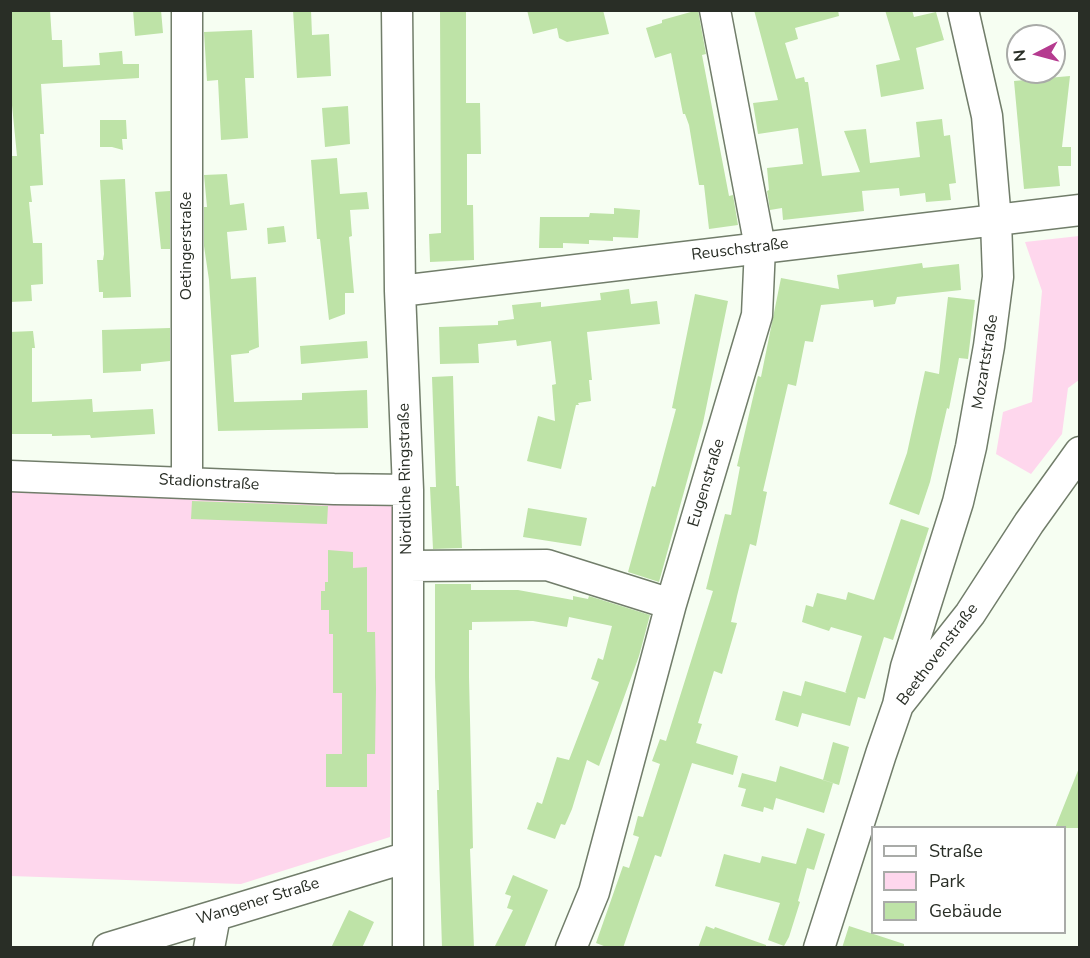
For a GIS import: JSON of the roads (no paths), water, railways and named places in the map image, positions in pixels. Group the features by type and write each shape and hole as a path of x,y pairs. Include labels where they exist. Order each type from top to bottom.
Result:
{"street":[{"name":"Oetingerstraße","path":"187,10 187,482"},
{"name":"Nördliche Ringstraße","path":"398,10 400,291 408,490 408,948"},
{"name":"Eugenstraße","path":"571,948 594,892 671,604 757,315 760,247 715,10"},
{"name":"Mozartstraße","path":"898,705 906,667 958,502 971,447 989,346 998,277 996,221 987,116 963,10"},
{"name":"Reuschstraße","path":"400,291 1080,210"},
{"name":"Beethovenstraße","path":"819,948 880,753 898,705 970,614 1029,523 1080,452"},
{"name":"Stadionstraße","path":"10,476 408,490"},
{"path":"408,566 547,565 671,604"},
{"name":"Wangener Straße","path":"108,948 408,857"},
{"path":"209,948 215,916"}]}
